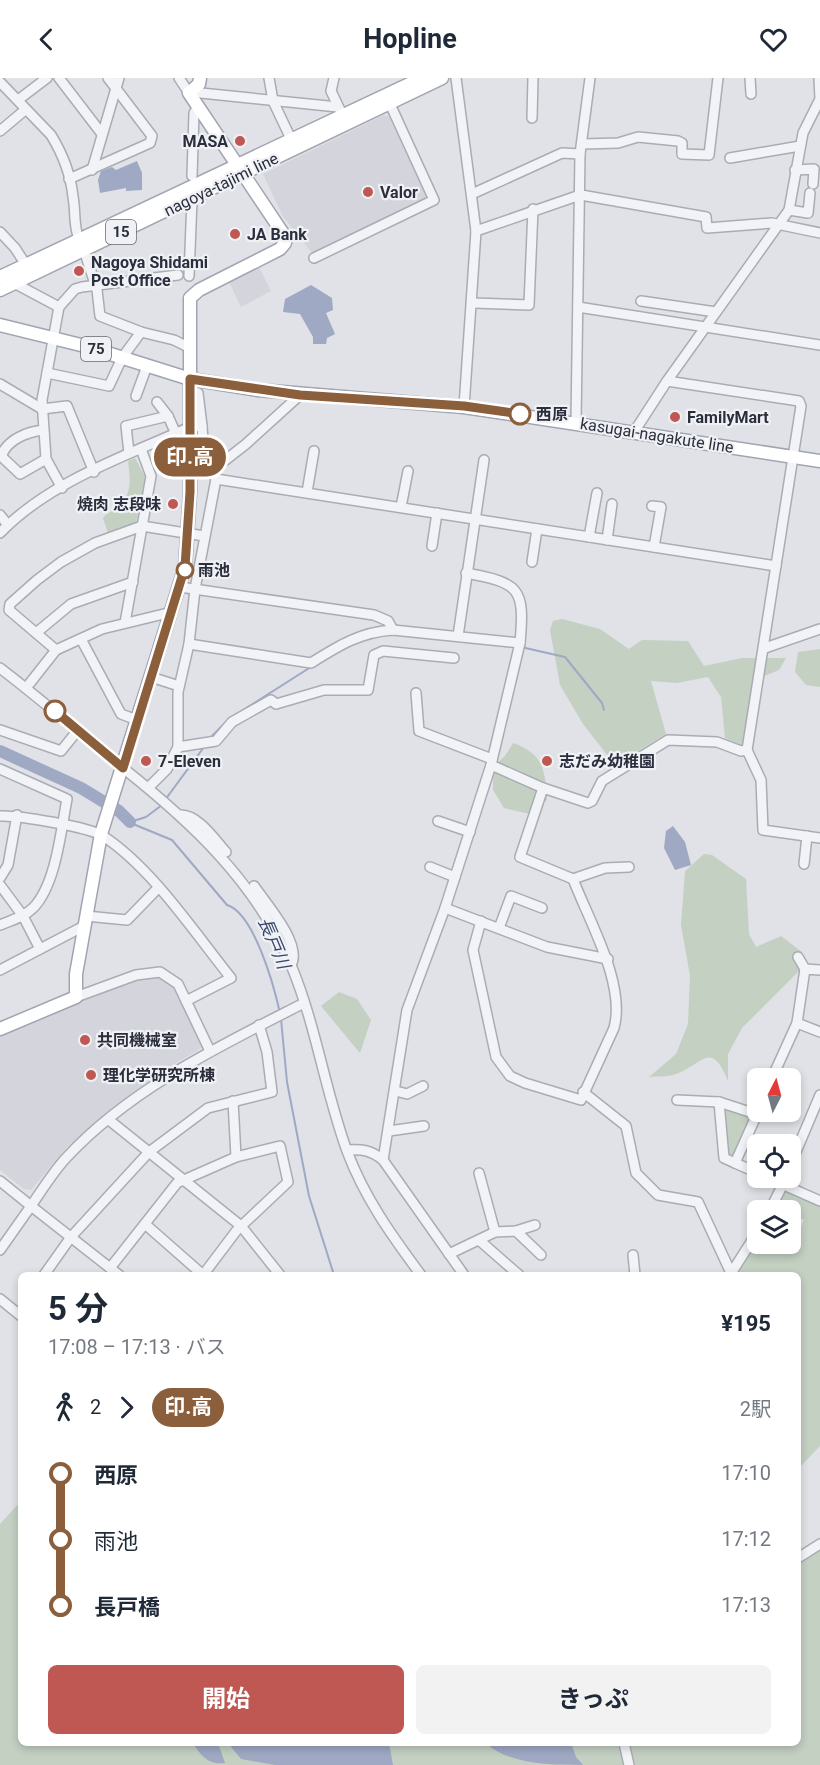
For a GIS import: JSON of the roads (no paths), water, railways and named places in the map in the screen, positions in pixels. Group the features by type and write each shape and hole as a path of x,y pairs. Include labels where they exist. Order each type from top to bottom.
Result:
{"main road":[{"name":"nagoya-tajimi line","path":"0,277 192,198 340,111 422,78"},
{"name":"nagoya-tajimi line","path":"0,290 82,245 239,169 390,104 442,78"},
{"path":"0,1029 76,997 76,974 101,834 180,587 189,532 196,426 190,385 190,298 194,293 280,249 285,243 284,235 198,107 195,86"},
{"name":"kasugai-nagakute line","path":"0,324 147,366 190,385 464,406 820,461"}],"street":[{"path":"18,100 47,78"},
{"path":"59,78 102,134"},
{"path":"69,179 150,143 152,136 108,78"},
{"path":"92,170 119,78"},
{"path":"179,78 195,86 201,93 340,111"},
{"path":"269,78 274,94 273,101 291,139"},
{"path":"334,78 331,91 340,111"},
{"path":"456,78 476,231 473,303 464,406"},
{"path":"532,118 533,78"},
{"path":"576,422 581,149 590,78"},
{"path":"472,194 562,153 645,137 678,141 682,143 682,154 709,155 718,78"},
{"path":"750,78 752,94"},
{"path":"634,432 667,381 789,210 801,146 809,117 819,99 819,78"},
{"path":"1,80 25,110 51,135 69,179 74,198 74,228 96,285 100,316 141,332 174,340 190,348"},
{"path":"314,258 434,201 390,104"},
{"path":"192,176 194,113 198,107"},
{"path":"0,131 25,110"},
{"path":"730,159 801,146"},
{"path":"789,210 808,213 814,169 795,170"},
{"path":"476,231 532,209 580,195 706,217 707,228 772,223 820,233"},
{"path":"189,276 192,198"},
{"path":"473,303 529,305 532,209"},
{"path":"0,232 15,248 26,265"},
{"path":"62,488 46,459 42,409 52,337 59,307 75,289 178,275"},
{"path":"14,283 59,307"},
{"path":"641,302 716,312"},
{"path":"578,308 820,345"},
{"path":"47,373 109,386 122,358 141,332"},
{"path":"136,396 147,366"},
{"path":"667,381 799,401 801,406 765,648 747,750 761,780 762,830 820,838"},
{"path":"0,386 42,409 67,406 94,471"},
{"path":"214,468 246,444 300,395"},
{"path":"157,402 168,416 176,434"},
{"path":"129,453 126,426 168,416"},
{"path":"0,533 62,488 129,453 196,426 207,463 214,468 216,479 195,589 189,644 179,686 178,747 167,769 149,787"},
{"path":"43,430 27,432 5,449 1,455 20,474 46,459"},
{"path":"125,623 151,476 141,448"},
{"path":"307,492 314,451"},
{"path":"458,636 484,460"},
{"path":"401,507 408,471"},
{"path":"216,479 776,566"},
{"path":"589,537 597,493"},
{"path":"607,540 612,504"},
{"path":"652,506 661,507 654,548"},
{"path":"432,546 437,513"},
{"path":"0,515 8,525"},
{"path":"56,650 9,610 10,604 62,562 95,543 142,526 204,536"},
{"path":"532,562 537,529"},
{"path":"383,1160 408,1010 470,832 491,762 519,646 523,612 515,591 503,580 466,573"},
{"path":"36,633 71,604 133,582"},
{"path":"180,587 374,615 388,621 393,630"},
{"path":"26,688 56,650 125,623 172,612"},
{"path":"765,648 820,629"},
{"path":"189,644 311,663 357,636 373,631 393,630 458,636 519,646"},
{"path":"81,639 121,714 137,720"},
{"path":"178,747 213,741 232,722 262,703 271,700 276,704 324,690 368,690 374,655 383,651 454,658"},
{"path":"0,668 149,787 178,815 187,814 204,828 252,884 291,942 294,960 291,965 346,1150 364,1191 419,1272"},
{"path":"151,677 179,686"},
{"path":"417,693 419,731 491,762 543,788 588,803 592,801 602,781 668,740 717,741 741,751 747,750"},
{"path":"0,730 61,750 78,730"},
{"path":"0,769 67,798 52,871 34,906 23,916 0,925"},
{"path":"543,788 520,857 573,879 605,868 629,867"},
{"path":"0,878 8,866 17,815"},
{"path":"0,816 17,815 101,834 136,865 158,888 231,978 186,1001"},
{"path":"438,821 470,832"},
{"path":"804,864 807,836"},
{"path":"0,849 12,848"},
{"path":"430,867 455,877"},
{"path":"481,921 473,950 496,1057 510,1076 525,1083 581,1100 617,1017 608,959 599,944 573,879"},
{"path":"0,885 23,916 40,949"},
{"path":"0,970 85,921 127,920 158,888"},
{"path":"499,928 510,896 542,908"},
{"path":"445,908 547,947 608,959"},
{"path":"777,1068 797,1023 805,969 798,957"},
{"path":"805,969 820,970"},
{"path":"76,997 136,975 160,972 178,984 210,1051"},
{"path":"0,1250 65,1159 109,1120 157,1083 210,1051 304,1004"},
{"path":"797,1023 820,1032"},
{"path":"46,1272 71,1238 149,1152 208,1108 272,1092 267,1052 259,1025"},
{"path":"396,1091 407,1094 423,1086"},
{"path":"583,1092 626,1126 636,1173 658,1196 698,1202 729,1272"},
{"path":"801,1140 820,1095"},
{"path":"676,1100 719,1102 747,1110"},
{"path":"233,1101 236,1157"},
{"path":"719,1102 724,1158 747,1168"},
{"path":"109,1120 241,1226 278,1272"},
{"path":"735,1163 753,1122"},
{"path":"388,1131 424,1125"},
{"path":"110,1268 183,1179 236,1157 279,1146 288,1179 241,1226 205,1272"},
{"path":"346,1150 368,1151 383,1160 462,1272"},
{"path":"479,1173 495,1232"},
{"path":"0,1181 115,1272"},
{"path":"797,1188 820,1201"},
{"path":"145,1224 200,1272"},
{"path":"449,1254 495,1232 516,1231 535,1226"},
{"path":"516,1231 541,1255"},
{"path":"479,1240 516,1272"},
{"path":"731,1272 747,1248"},
{"path":"633,1256 635,1272"},
{"path":"0,1299 18,1311"},
{"path":"801,1556 820,1544"},
{"path":"625,1746 629,1765"}],"water":[{"path":"137,161 142,173 142,190 126,191 126,188 100,193 98,180 101,171 112,167 116,170"},
{"path":"311,285 332,298 333,310 326,313 335,334 327,338 326,344 313,344 313,337 300,314 283,312 285,299"},
{"path":"673,826 685,842 691,865 675,870 664,848 666,831"},
{"path":"195,1746 219,1746 225,1763 214,1763 199,1752"},
{"path":"230,1746 390,1746 393,1765 275,1765 241,1759"},
{"path":"490,1746 572,1746 576,1757 583,1765 544,1764 518,1760"}],"waterway":[{"path":"521,647 565,657 602,703 604,710"},
{"path":"211,737 229,719 314,665"},
{"path":"165,800 204,747"},
{"name":"長戸川","path":"0,751 81,788 119,811 130,822"},
{"path":"130,822 146,817 162,805"},
{"name":"長戸川","path":"133,824 172,840 227,905 237,911 246,921 261,952 280,1013"},
{"name":"長戸川","path":"281,1019 287,1082 309,1196 333,1272"}],"place":[{"name":"MASA","path":"240,141"},
{"name":"Valor","path":"368,192"},
{"name":"JA Bank","path":"235,234"},
{"name":"Nagoya Shidami Post Office","path":"79,271"},
{"name":"西原","path":"520,414"},
{"name":"FamilyMart","path":"675,417"},
{"name":"焼肉 志段味","path":"173,504"},
{"name":"雨池","path":"185,570"},
{"name":"7-Eleven","path":"146,761"},
{"name":"志だみ幼稚園","path":"547,761"},
{"name":"共同機械室","path":"85,1040"},
{"name":"理化学研究所棟","path":"91,1075"}]}
